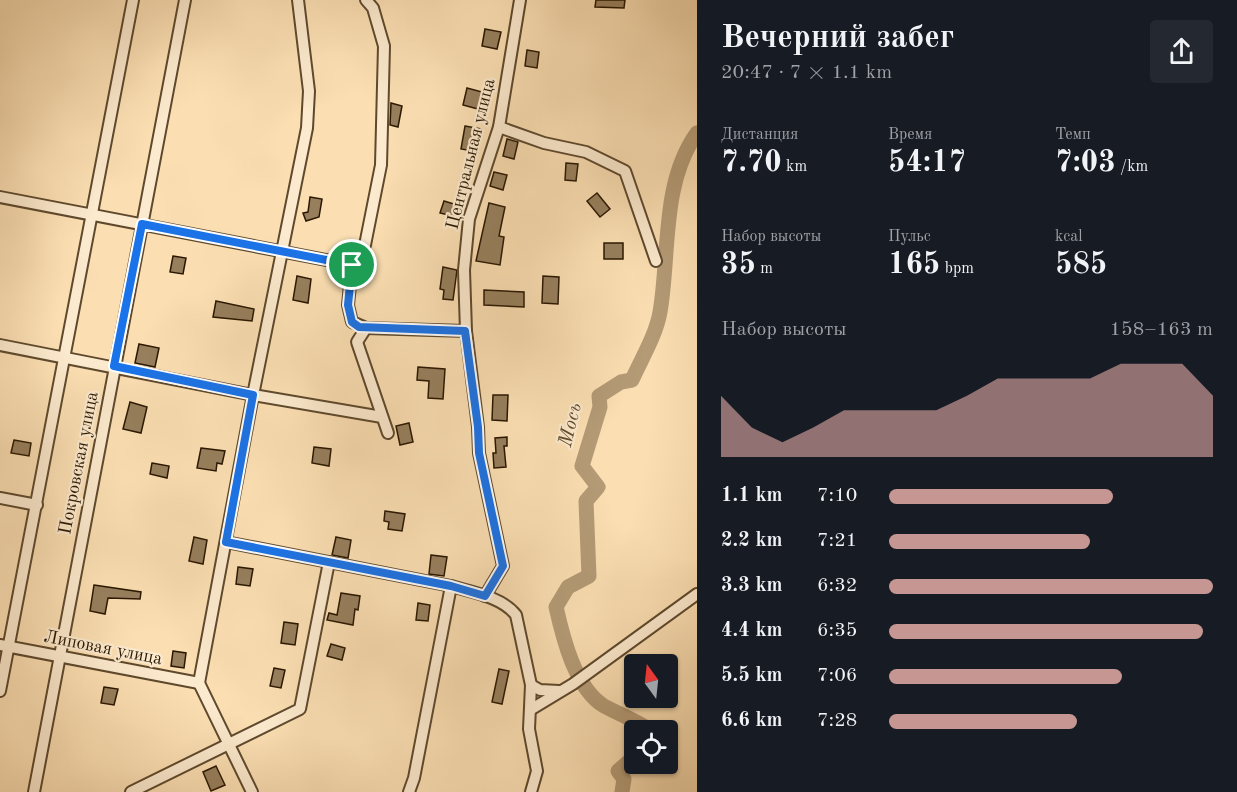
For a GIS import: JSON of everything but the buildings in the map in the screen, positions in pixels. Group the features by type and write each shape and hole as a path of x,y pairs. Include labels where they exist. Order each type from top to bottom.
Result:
{"street":[{"name":"Покровская улица","path":"0,691 4,646 37,505 132,0"},
{"name":"Покровская улица","path":"34,792 58,656 185,0"},
{"path":"252,792 199,683 281,251 307,128 309,91 298,0"},
{"path":"366,0 373,8 384,46 381,165 364,245 352,265 348,305 352,322 366,328 465,331"},
{"name":"Центральная улица","path":"485,596 503,566 479,453 478,427 465,331 464,270 469,219 499,127 520,0"},
{"path":"499,127 544,143 586,152 625,171 656,261"},
{"path":"0,197 352,265"},
{"path":"366,328 357,342 388,433"},
{"path":"0,345 253,395 382,417"},
{"path":"0,498 37,505"},
{"path":"226,542 451,586 485,596 510,608 516,615 531,685 529,729 537,771 531,792"},
{"path":"131,792 300,709 329,562"},
{"path":"409,792 414,778 451,586"},
{"path":"530,710 573,684 697,594"},
{"name":"Липовая улица","path":"4,646 199,683"},
{"path":"531,685 540,690 561,691"}],"waterway":[{"name":"Мось","path":"632,720 604,706 585,687 572,661 556,607 568,587 589,576 586,501 598,487 582,466 600,407 599,396 621,382 632,380 655,329 663,290 672,196 685,153 697,133"},
{"name":"Мось","path":"622,792 624,779 618,771 624,766"}],"route":[{"path":"142,224 352,265 348,305 352,322 359,327 465,331 478,427 479,453 503,566 485,596 451,586 226,542 253,395 114,366 142,224"}]}
